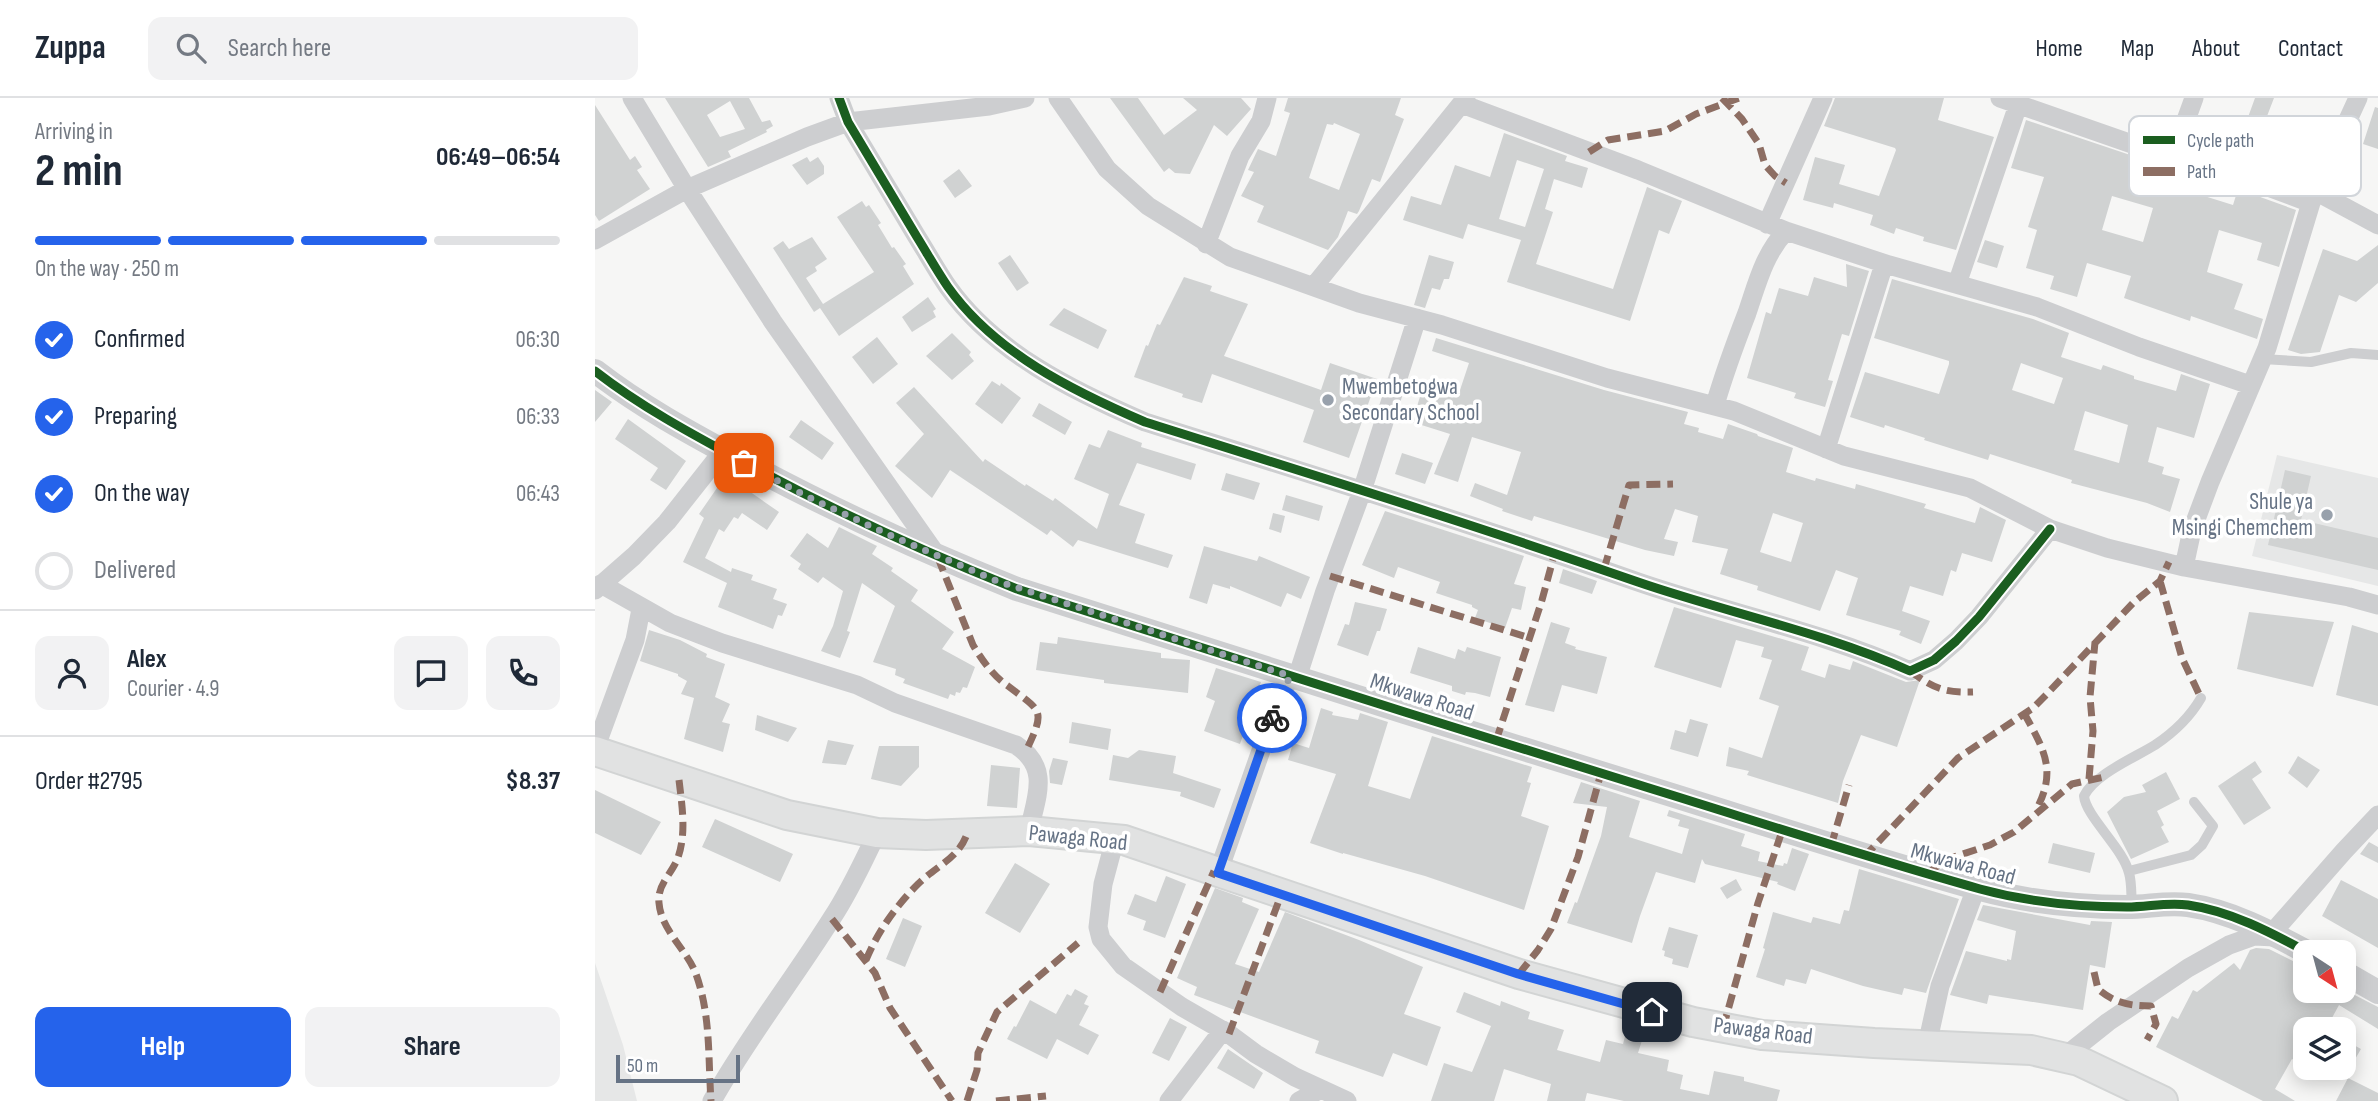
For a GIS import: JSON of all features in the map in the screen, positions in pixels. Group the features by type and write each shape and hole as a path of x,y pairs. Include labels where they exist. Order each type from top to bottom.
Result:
{"main road":[{"name":"Pawaga Road","path":"595,750 787,815 877,833 926,835 1029,831 1125,840 1518,974 1693,1022 1762,1035 2031,1050 2089,1065 2163,1101"}],"street":[{"path":"632,98 687,189 793,352 938,558"},
{"path":"839,98 848,122 949,288 982,325 1018,355 1100,403 1145,422 1870,654 1910,671 1934,660 1979,617 2050,528"},
{"path":"595,240 687,189 848,122 989,106 1025,98"},
{"path":"1058,98 1107,169 1148,205 1230,257 1359,303 1417,318 1607,378 1715,405 1844,456 1970,488 2050,528 2107,548 2184,567 2349,597 2378,605"},
{"path":"1206,244 1240,156 1261,121 1267,98"},
{"path":"1715,405 1724,371 1763,266 1774,244 1776,228 1823,98"},
{"path":"2187,116 2194,98"},
{"path":"2350,116 2358,98"},
{"path":"1314,286 1464,101 1776,228 1884,264 2037,307 2250,385"},
{"path":"1957,284 2022,103 2129,141"},
{"path":"2310,196 2378,225"},
{"path":"2184,567 2192,530 2271,335 2313,197"},
{"path":"1826,449 1884,264"},
{"path":"1218,873 1277,705 1293,677 1362,491 1417,318"},
{"name":"Mkwawa Road","path":"595,371 628,397 808,497 938,558 1017,589 1864,857 1976,888 2052,904 2132,907 2165,903 2191,906 2227,916 2293,945"},
{"path":"723,451 667,522 634,556 598,587 670,623 722,643 857,685 907,707 1016,745 1028,753 1037,767 1039,785 1029,831"},
{"path":"595,750 635,640 641,609"},
{"path":"2064,1057 2108,1022 2188,968 2229,945 2254,936 2275,935 2344,851 2378,815"},
{"path":"712,1101 728,1072 832,919 877,833"},
{"path":"1115,839 1098,912 1098,927 1101,939 1123,966 1182,1007 1295,1077 1347,1101"},
{"path":"1927,1045 1940,986 1976,888"},
{"path":"2356,979 2378,992"},
{"path":"1169,1101 1223,1030"},
{"path":"1299,1101 1321,1088"}],"lane":[{"path":"2262,359 2311,362 2351,353 2378,355"},
{"path":"2132,907 2129,871 2107,832 2085,804 2084,796 2094,783 2158,743 2179,726 2201,698"},
{"path":"2129,871 2191,855 2201,845 2213,827 2195,802"}],"shaded area":[{"path":"2277,455 2378,478 2378,586 2252,556"},
{"path":"595,963 623,1045 637,1101 595,1101"}],"building":[{"path":"665,98 749,98 762,122 770,120 773,126 766,130 767,132 728,151 731,157 708,167","holes":["730,101 745,129 720,137 707,115"]},
{"path":"1110,98 1138,98 1164,135 1197,110 1183,98 1241,98 1251,109 1227,136 1214,125 1190,174 1175,173 1169,168 1164,172"},
{"path":"1288,98 1401,98 1395,115 1404,119 1380,182 1372,179 1359,211 1357,214 1348,211 1338,237 1328,250 1257,222 1264,206 1241,196 1254,172 1248,170 1258,149 1276,156 1290,113 1284,111","holes":["1334,123 1360,134 1339,190 1309,178 1327,124"]},
{"path":"1835,98 1944,98 1938,120 1994,137 1956,250 1923,241 1924,237 1896,228 1894,234 1870,225 1873,215 1834,203 1833,208 1803,200 1815,157 1845,165 1839,184 1879,196 1896,150 1824,126"},
{"path":"2255,98 2274,98 2267,116 2248,116"},
{"path":"595,105 630,160 635,156 642,167 637,170 650,189 599,221 595,215"},
{"path":"2375,107 2378,108 2378,149 2363,144"},
{"path":"2026,120 2129,155 2129,196 2204,196 2233,205 2236,196 2257,196 2296,210 2279,267 2257,260 2262,243 2219,230 2207,272 2243,284 2234,309 2263,319 2257,339 2191,316 2190,321 2124,298 2131,276 2087,263 2077,297 2050,289 2054,276 2026,268 2037,230 2028,227 2044,177 2011,168","holes":["2112,196 2153,208 2143,242 2102,230"]},
{"path":"1504,133 1567,156 1565,161 1588,168 1582,188 1554,179 1545,209 1553,212 1536,264 1613,289 1647,187 1682,201 1669,234 1659,230 1630,321 1507,282 1521,240 1468,224 1463,239 1403,220 1411,196 1441,205 1455,165 1490,177","holes":["1517,160 1544,169 1525,227 1499,219"]},
{"path":"807,157 810,162 818,157 824,166 824,174 807,185 792,165"},
{"path":"959,169 972,186 955,198 943,181"},
{"path":"862,201 866,207 869,205 881,223 878,225 906,264 903,266 914,284 839,336 820,308 814,312 773,248 783,241 789,249 812,237 827,259 815,267 817,271 806,278 823,304 874,272 837,217"},
{"path":"1985,240 2004,246 1997,268 1977,262"},
{"path":"2378,245 2378,283 2356,302 2339,295 2320,352 2301,354 2288,350 2323,249 2357,261"},
{"path":"1010,255 1029,283 1017,291 998,263"},
{"path":"1429,255 1454,262 1449,279 1444,279 1440,290 1432,288 1425,308 1414,305"},
{"path":"1846,264 1869,271 1849,336 1842,334 1828,380 1833,381 1825,407 1794,398 1796,393 1747,378 1766,312 1771,314 1779,288 1808,296 1814,277 1847,287"},
{"path":"1184,277 1212,286 1210,291 1248,304 1224,356 1321,390 1330,363 1377,379 1349,458 1303,442 1314,410 1212,374 1202,403 1134,377 1146,345 1148,346 1157,324 1160,325"},
{"path":"1892,279 2033,319 2069,333 2061,357 2101,370 2103,365 2134,376 2134,379 2176,391 2181,374 2210,384 2194,438 2157,427 2148,462 2164,467 2162,474 2180,479 2170,512 2147,503 2071,483 2072,480 1990,454 1988,460 1885,425 1884,428 1850,417 1865,372 1939,394 1949,364 1949,361 1874,338","holes":["2021,363 2063,378 2054,404 2012,390","2085,411 2128,425 2119,463 2074,450"]},
{"path":"928,297 936,309 933,311 936,317 912,332 902,317"},
{"path":"1064,308 1107,330 1098,349 1049,325"},
{"path":"952,333 971,352 969,355 974,361 952,380 926,356"},
{"path":"877,337 898,364 873,384 852,357"},
{"path":"1436,338 1604,390 1688,412 1684,424 1699,428 1698,432 1723,439 1728,424 1793,448 1786,472 1815,481 1816,478 1855,489 1856,484 1926,504 1924,508 1975,523 1980,507 2006,520 1992,562 1962,553 1956,572 1951,570 1943,596 1910,586 1902,611 1930,621 1921,644 1899,635 1901,631 1846,615 1858,578 1836,570 1820,611 1757,590 1758,586 1720,574 1728,549 1692,542 1698,516 1675,509 1664,539 1678,542 1674,556 1645,550 1534,516 1532,521 1502,511 1503,509 1470,496 1475,483 1507,495 1521,452 1472,437 1458,482 1434,474 1450,434 1412,422 1425,381 1460,390 1469,363 1432,351","holes":["1773,513 1803,523 1791,562 1760,552"]},
{"path":"992,381 1000,386 1001,383 1021,398 1002,424 975,404"},
{"path":"914,387 983,462 985,459 1053,501 1055,498 1097,529 1109,494 1074,479 1089,444 1100,448 1108,430 1142,443 1141,447 1196,464 1191,480 1137,463 1119,505 1145,514 1135,543 1173,555 1168,568 1078,540 1073,547 1051,530 1047,535 950,470 932,498 895,466 924,434 896,403"},
{"path":"595,390 612,402 595,422"},
{"path":"1039,403 1072,422 1065,435 1032,416"},
{"path":"628,419 686,461 666,490 650,480 658,468 615,439"},
{"path":"801,420 834,443 822,460 789,437"},
{"path":"1402,453 1433,463 1425,484 1395,474"},
{"path":"2285,470 2311,476 2301,520 2378,538 2378,570 2268,545"},
{"path":"1226,473 1260,483 1254,500 1221,490"},
{"path":"726,475 779,512 767,530 742,513 738,519 734,517 724,532 719,529 705,558 731,572 732,568 753,575 751,580 777,589 773,599 787,604 782,616 778,615 773,629 718,607 727,583 683,562 704,518 699,514"},
{"path":"1286,495 1323,506 1319,521 1282,510"},
{"path":"1385,511 1524,556 1514,584 1526,587 1521,610 1512,608 1505,628 1475,618 1478,610 1472,605 1436,593 1440,582 1398,567 1394,578 1362,565"},
{"path":"1273,513 1285,516 1281,533 1269,529"},
{"path":"839,527 877,546 872,554 918,590 911,601 954,632 942,649 975,667 967,688 963,687 955,696 950,694 948,699 903,683 905,679 895,675 896,669 873,662 895,606 862,583 847,631 850,632 840,658 821,651 833,626 843,591 823,577 818,583 798,569 801,564 790,556 807,533 828,548"},
{"path":"1204,546 1257,561 1259,556 1310,577 1301,599 1287,593 1281,607 1230,586 1230,589 1213,584 1207,604 1189,598"},
{"path":"1563,569 1597,581 1592,594 1559,583"},
{"path":"1355,602 1387,609 1368,656 1337,645 1345,624 1349,625"},
{"path":"1674,607 1809,647 1801,670 1825,678 1829,664 1850,670 1853,661 1906,682 1920,680 1897,747 1861,735 1843,781 1838,803 1747,775 1749,771 1726,766 1729,747 1762,758 1779,706 1759,699 1772,660 1761,657 1764,647 1736,640 1721,688 1654,667"},
{"path":"2249,612 2334,622 2313,687 2237,669"},
{"path":"1551,622 1570,628 1565,643 1576,647 1575,649 1607,657 1597,694 1562,685 1554,712 1525,705"},
{"path":"2352,625 2378,633 2378,706 2336,695"},
{"path":"649,630 680,640 707,654 706,657 725,664 715,697 730,704 722,722 730,724 723,752 684,739 694,698 681,694 687,681 678,674 640,661"},
{"path":"1058,637 1161,653 1161,658 1190,660 1188,693 1104,683 1104,680 1036,670 1040,642 1057,644"},
{"path":"1418,647 1455,659 1458,649 1465,652 1467,647 1501,657 1490,697 1466,692 1465,695 1452,691 1452,686 1410,673"},
{"path":"1216,668 1261,682 1240,744 1204,731 1215,701 1206,697"},
{"path":"1321,708 1333,712 1332,715 1358,720 1360,713 1388,722 1368,786 1410,799 1432,736 1532,767 1527,782 1531,783 1521,816 1549,826 1524,910 1425,876 1310,843 1336,774 1288,760 1293,743 1309,748"},
{"path":"757,715 797,728 788,742 755,730"},
{"path":"1690,719 1708,724 1698,757 1670,749 1675,730 1686,733"},
{"path":"1072,722 1111,729 1108,750 1069,743"},
{"path":"828,740 854,745 846,765 822,763"},
{"path":"879,746 919,746 919,767 901,786 871,779"},
{"path":"1139,750 1176,756 1173,773 1221,789 1214,808 1180,796 1181,792 1109,780 1113,755 1128,758"},
{"path":"2298,756 2320,770 2307,788 2288,773"},
{"path":"1053,758 1068,761 1062,785 1050,783 1049,771"},
{"path":"2255,761 2262,772 2252,779 2271,808 2244,825 2218,786"},
{"path":"991,765 1020,768 1017,808 987,806"},
{"path":"2166,772 2180,799 2157,811 2169,842 2131,859 2107,812 2124,797 2146,792 2142,785"},
{"path":"1581,782 1640,801 1629,837 1682,854 1689,829 1678,826 1680,820 1667,816 1669,810 1745,834 1741,846 1760,852 1758,861 1783,866 1784,863 1787,864 1792,848 1809,854 1795,891 1777,884 1778,882 1705,864 1702,859 1695,883 1656,872 1632,943 1567,923 1601,836 1607,807 1573,803"},
{"path":"595,790 661,822 641,855 595,833"},
{"path":"715,819 793,854 780,882 702,847"},
{"path":"2369,842 2378,847 2378,863 2360,854"},
{"path":"2053,843 2095,853 2090,873 2048,863"},
{"path":"1015,863 1050,884 1020,933 985,913"},
{"path":"1859,869 1959,899 1926,993 1904,988 1902,995 1811,969 1806,984 1786,979 1784,986 1756,977 1773,912 1811,923 1813,917 1840,924 1844,910 1849,911"},
{"path":"1166,876 1186,884 1165,938 1143,930 1146,921 1127,914 1135,894 1156,902"},
{"path":"1736,879 1742,890 1727,899 1720,888"},
{"path":"2341,880 2378,899 2378,948 2322,916"},
{"path":"1215,888 1243,898 1242,902 1259,909 1235,964 1259,972 1285,912 1423,967 1404,1014 1441,1027 1427,1066 1393,1053 1383,1077 1315,1053 1319,1041 1194,995 1197,987 1177,978"},
{"path":"1983,905 2090,925 2091,921 2112,922 2105,968 2090,965 2083,1010 1989,995 1987,1004 1950,995 1966,951 2011,960 2016,931 1977,920"},
{"path":"903,918 922,926 905,967 886,959"},
{"path":"1669,927 1698,935 1688,968 1672,964 1673,959 1664,956 1665,951 1662,950"},
{"path":"2269,949 2293,961 2293,1003 2356,1003 2356,996 2378,1007 2378,1029 2339,1005 2332,1017 2293,1017 2293,1060 2275,1089 2295,1101 2263,1101 2156,1047 2172,1016 2178,1019 2193,990 2197,992 2234,963 2240,970 2250,950"},
{"path":"1075,989 1088,996 1084,1004 1089,1006 1079,1025 1099,1035 1088,1055 1057,1039 1047,1059 1007,1039 1030,1000 1056,1014 1067,994 1071,996"},
{"path":"1464,992 1500,1006 1501,1001 1530,1012 1528,1019 1564,1030 1557,1050 1600,1062 1606,1040 1623,1044 1627,1029 1644,1034 1638,1053 1669,1060 1667,1071 1683,1075 1680,1089 1709,1095 1714,1071 1744,1077 1744,1081 1780,1090 1777,1101 1624,1101 1587,1093 1585,1101 1547,1101 1551,1084 1504,1069 1494,1101 1431,1101 1444,1063 1472,1072 1491,1026 1456,1012"},
{"path":"1170,1018 1187,1027 1169,1061 1152,1053"},
{"path":"1228,1049 1263,1073 1254,1089 1217,1068"},
{"path":"2347,1080 2378,1093 2378,1101 2336,1101"}],"marked path":[{"path":"1722,98 1742,119 1759,144 1765,165 1786,183"},
{"path":"1589,152 1608,140 1665,131 1696,114 1739,98"},
{"path":"1604,569 1629,485 1673,484"},
{"path":"1496,741 1555,552"},
{"path":"938,558 976,651 997,677 1028,701 1037,712 1036,727 1026,751"},
{"path":"1864,857 1958,758 2033,708 2134,602 2160,581 2169,562"},
{"path":"1330,576 1530,638"},
{"path":"2160,581 2182,658 2201,698"},
{"path":"2089,779 2093,731 2090,697 2095,642"},
{"path":"1910,671 1939,688 1954,692 1973,692"},
{"path":"2024,713 2042,749 2047,771 2043,796 2036,810"},
{"path":"1519,974 1551,929 1578,857 1601,773"},
{"path":"1927,874 1945,860 1990,845 2014,832 2072,784 2104,777"},
{"path":"679,780 682,841 677,860 660,891 659,903 664,922 692,965 701,990 708,1037 711,1101"},
{"path":"1831,846 1849,785"},
{"path":"1723,1028 1758,903 1782,831"},
{"path":"866,960 895,910 918,884 958,850 967,834"},
{"path":"1160,992 1214,871"},
{"path":"1229,1034 1281,895"},
{"path":"832,919 875,973 890,1008 952,1101"},
{"path":"967,1101 977,1070 978,1053 997,1012 1078,943"},
{"path":"2094,972 2098,989 2110,998 2129,1004 2151,1006 2156,1024 2147,1040"},
{"path":"996,1101 1046,1096"}],"cycle path":[{"path":"839,98 848,122 908,223 948,287 967,310 988,332 1037,368 1090,397 1145,422 1454,520 1672,593 1843,645 1910,671 1934,660 1956,641 1979,617 2050,529"},
{"path":"595,371 666,418 774,478 877,529 1017,589 1491,739 1980,889 2071,905 2127,907 2180,904 2204,908 2249,923 2293,944"}],"way so far":[{"path":"744,463 808,497 938,558 1017,589 1290,676 1272,718"}],"place":[{"name":"Mwembetogwa Secondary School","path":"1328,400"},
{"name":"Shule ya Msingi Chemchem","path":"2327,515"}],"route":[{"path":"1272,718 1218,873 1389,928 1518,974 1652,1012"}]}
